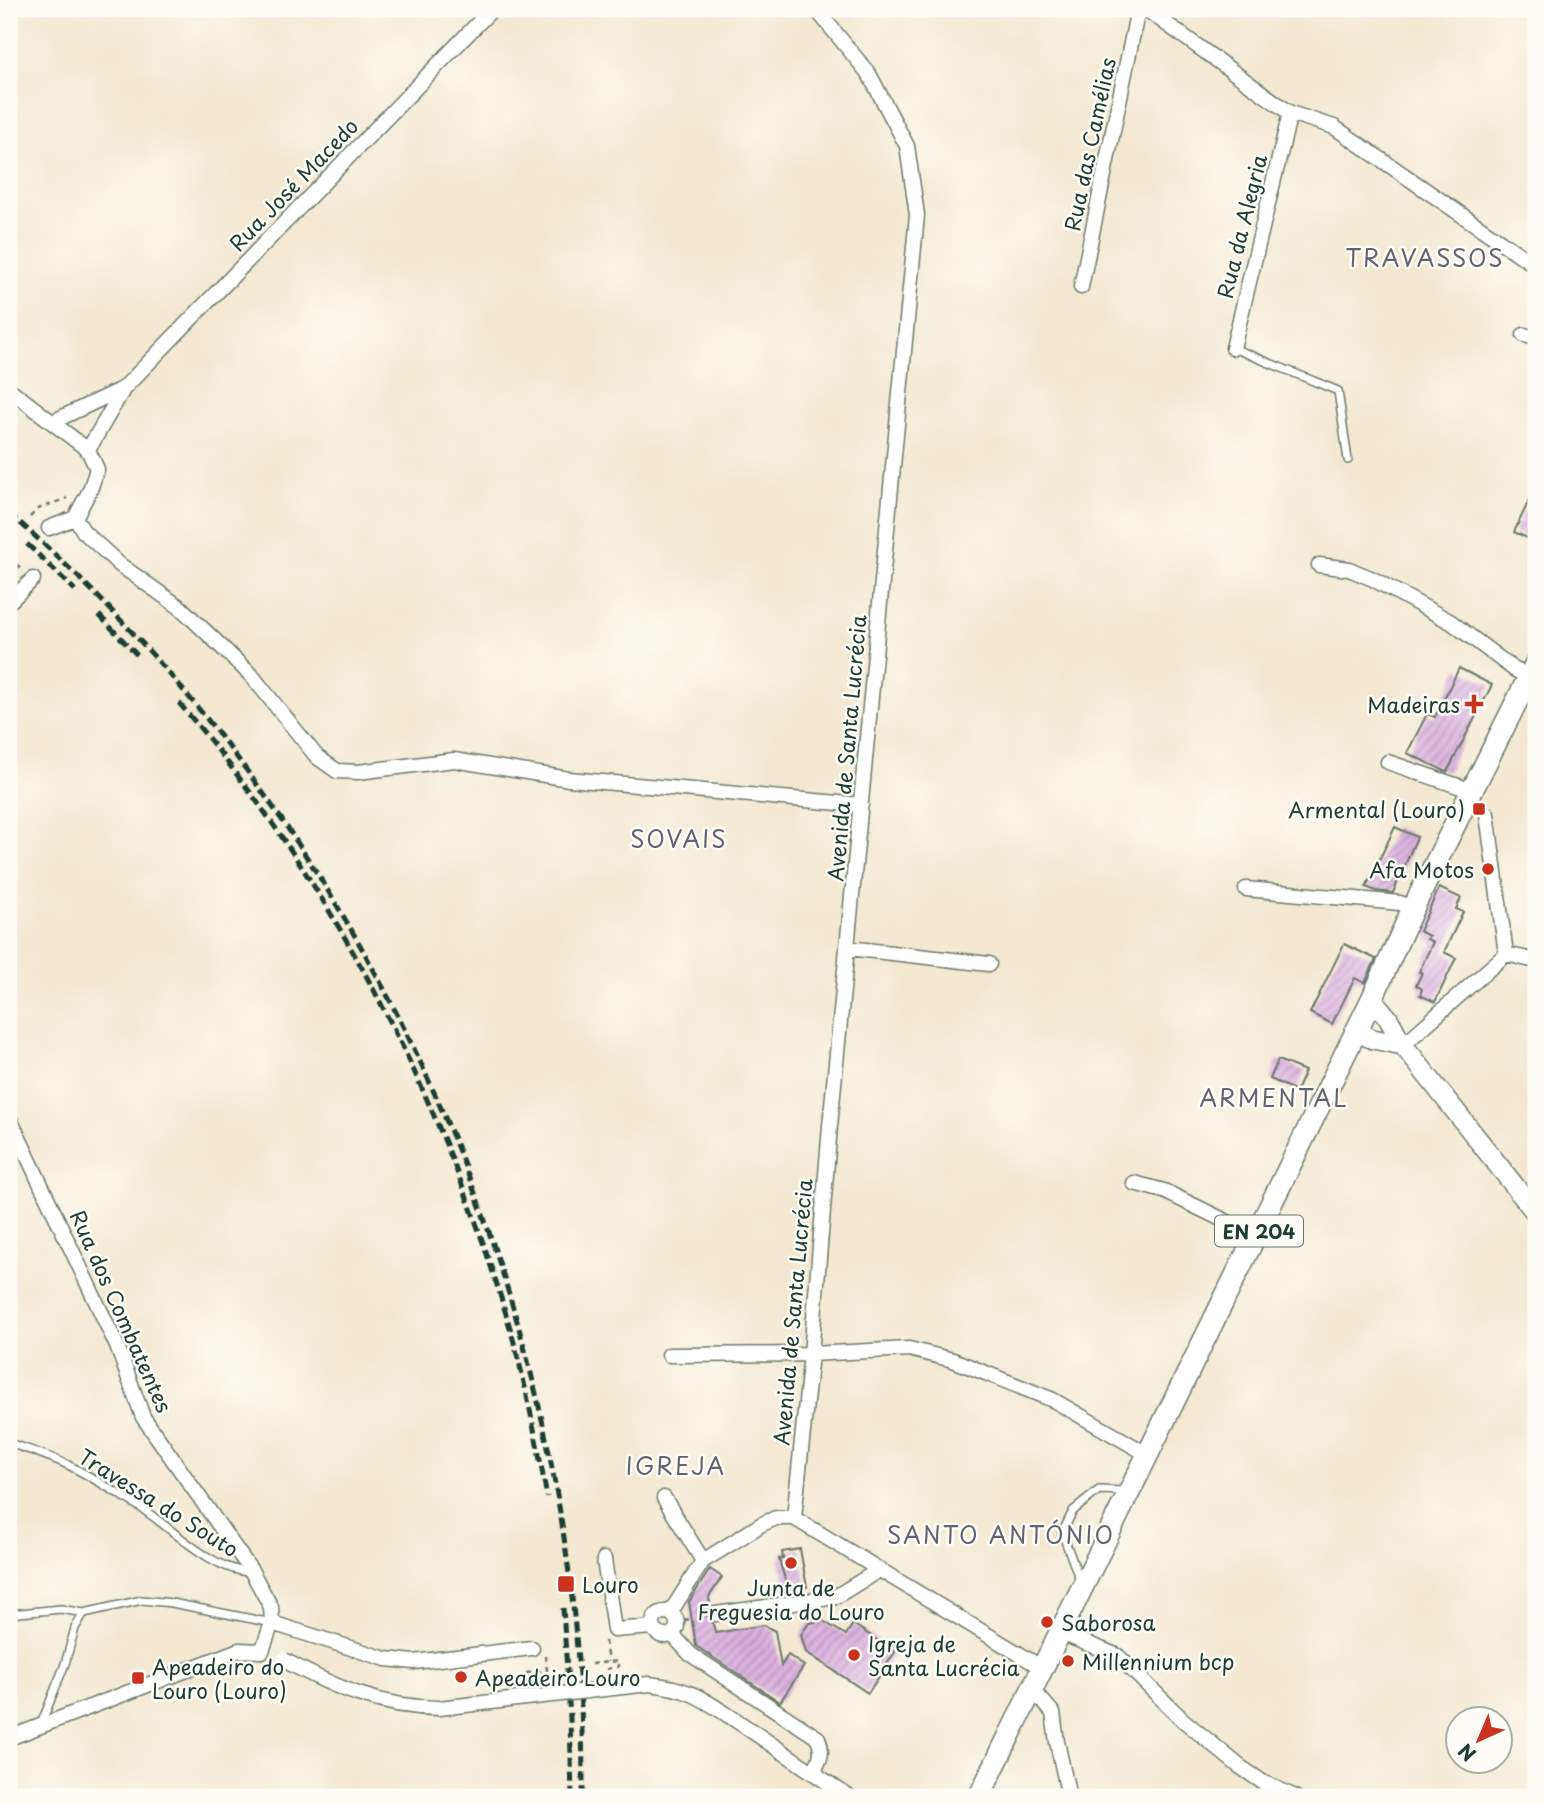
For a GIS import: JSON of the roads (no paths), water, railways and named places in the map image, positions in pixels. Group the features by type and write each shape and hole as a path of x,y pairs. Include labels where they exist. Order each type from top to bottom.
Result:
{"main road":[{"name":"EN 204","path":"979,1797 1256,1237 1372,999 1413,908 1533,670"},
{"path":"1372,999 1388,1018 1403,1045 1536,1213"},
{"path":"1356,1031 1373,1039 1403,1045"}],"street":[{"name":"Rua José Macedo","path":"88,450 124,388 492,9"},
{"name":"Avenida de Santa Lucrécia","path":"794,1518 917,215 907,146 869,74 816,9"},
{"name":"Rua das Camélias","path":"1081,287 1138,9"},
{"path":"1146,9 1290,113 1334,127 1536,266"},
{"name":"Rua da Alegria","path":"1233,348 1290,113"},
{"name":"Rua José Macedo","path":"52,422 124,388"},
{"path":"9,389 88,450 97,469 90,490 75,517 49,528"},
{"path":"75,517 84,533 120,565 181,608 252,676 317,757 337,771 358,772 454,760 569,779 861,806"},
{"path":"1319,565 1349,569 1373,579 1451,622 1515,670 1533,670"},
{"path":"9,602 33,579"},
{"path":"1388,762 1473,791"},
{"path":"1487,814 1506,954"},
{"path":"1246,889 1400,903 1413,908"},
{"path":"848,948 989,964"},
{"path":"1506,954 1536,961"},
{"path":"1403,1045 1506,954"},
{"name":"Rua dos Combatentes","path":"9,1117 117,1346 143,1417 252,1572 271,1606 272,1623"},
{"path":"1134,1183 1164,1191 1256,1237"},
{"path":"669,1355 811,1354 909,1349 953,1360 1053,1401 1147,1454"},
{"path":"664,1498 703,1560"},
{"path":"670,1612 677,1622 676,1630 661,1636 653,1627 653,1620 658,1614 670,1612 703,1560 762,1524 776,1518 794,1518 1044,1669"},
{"path":"604,1559 614,1630 653,1627"},
{"path":"716,1614 835,1597 879,1570"},
{"path":"262,1651 272,1623 386,1658 414,1662 532,1648"},
{"path":"1061,1633 1118,1656 1184,1720 1239,1766 1264,1783 1295,1797"},
{"path":"671,1634 690,1654 818,1738 822,1747 820,1760 813,1773"},
{"path":"9,1738 239,1650 262,1651 356,1695 411,1708 439,1708 649,1684 676,1686 700,1697 849,1797"},
{"path":"1033,1690 1053,1713 1069,1797"}],"lane":[{"path":"1233,348 1338,391 1348,460"},
{"name":"Travessa do Souto","path":"9,1443 68,1465 139,1506 189,1544 228,1567 252,1572"},
{"path":"1083,1587 1062,1533 1073,1511 1099,1490 1129,1491"},
{"path":"9,1614 61,1609 84,1613 142,1600 172,1603 272,1623"},
{"path":"39,1728 65,1664 75,1628 84,1613"}],"railway":[{"path":"9,513 139,640 254,780 352,932 434,1093 499,1262 546,1437 574,1616 583,1797"},
{"path":"27,544 75,590"},
{"path":"99,615 138,656"},
{"path":"179,703 234,771 286,843 333,917 376,994 415,1074 481,1237 508,1321 525,1387 547,1497"},
{"path":"563,1608 572,1797"}],"place":[{"name":"Madeiras","path":"1474,704"},
{"name":"Armental (Louro)","path":"1479,809"},
{"name":"Afa Motos","path":"1488,869"},
{"name":"Junta de Freguesia do Louro","path":"791,1563"},
{"name":"Louro","path":"566,1584"},
{"name":"Saborosa","path":"1047,1622"},
{"name":"Igreja de Santa Lucrécia","path":"854,1655"},
{"name":"Millennium bcp","path":"1068,1661"},
{"name":"Apeadeiro Louro","path":"461,1677"},
{"name":"Apeadeiro do Louro (Louro)","path":"138,1678"}],"district":[{"name":"TRAVASSOS","path":"1425,257"},
{"name":"SOVAIS","path":"679,838"},
{"name":"ARMENTAL","path":"1274,1097"},
{"name":"IGREJA","path":"676,1465"},
{"name":"SANTO ANTÓNIO","path":"1001,1534"}]}
